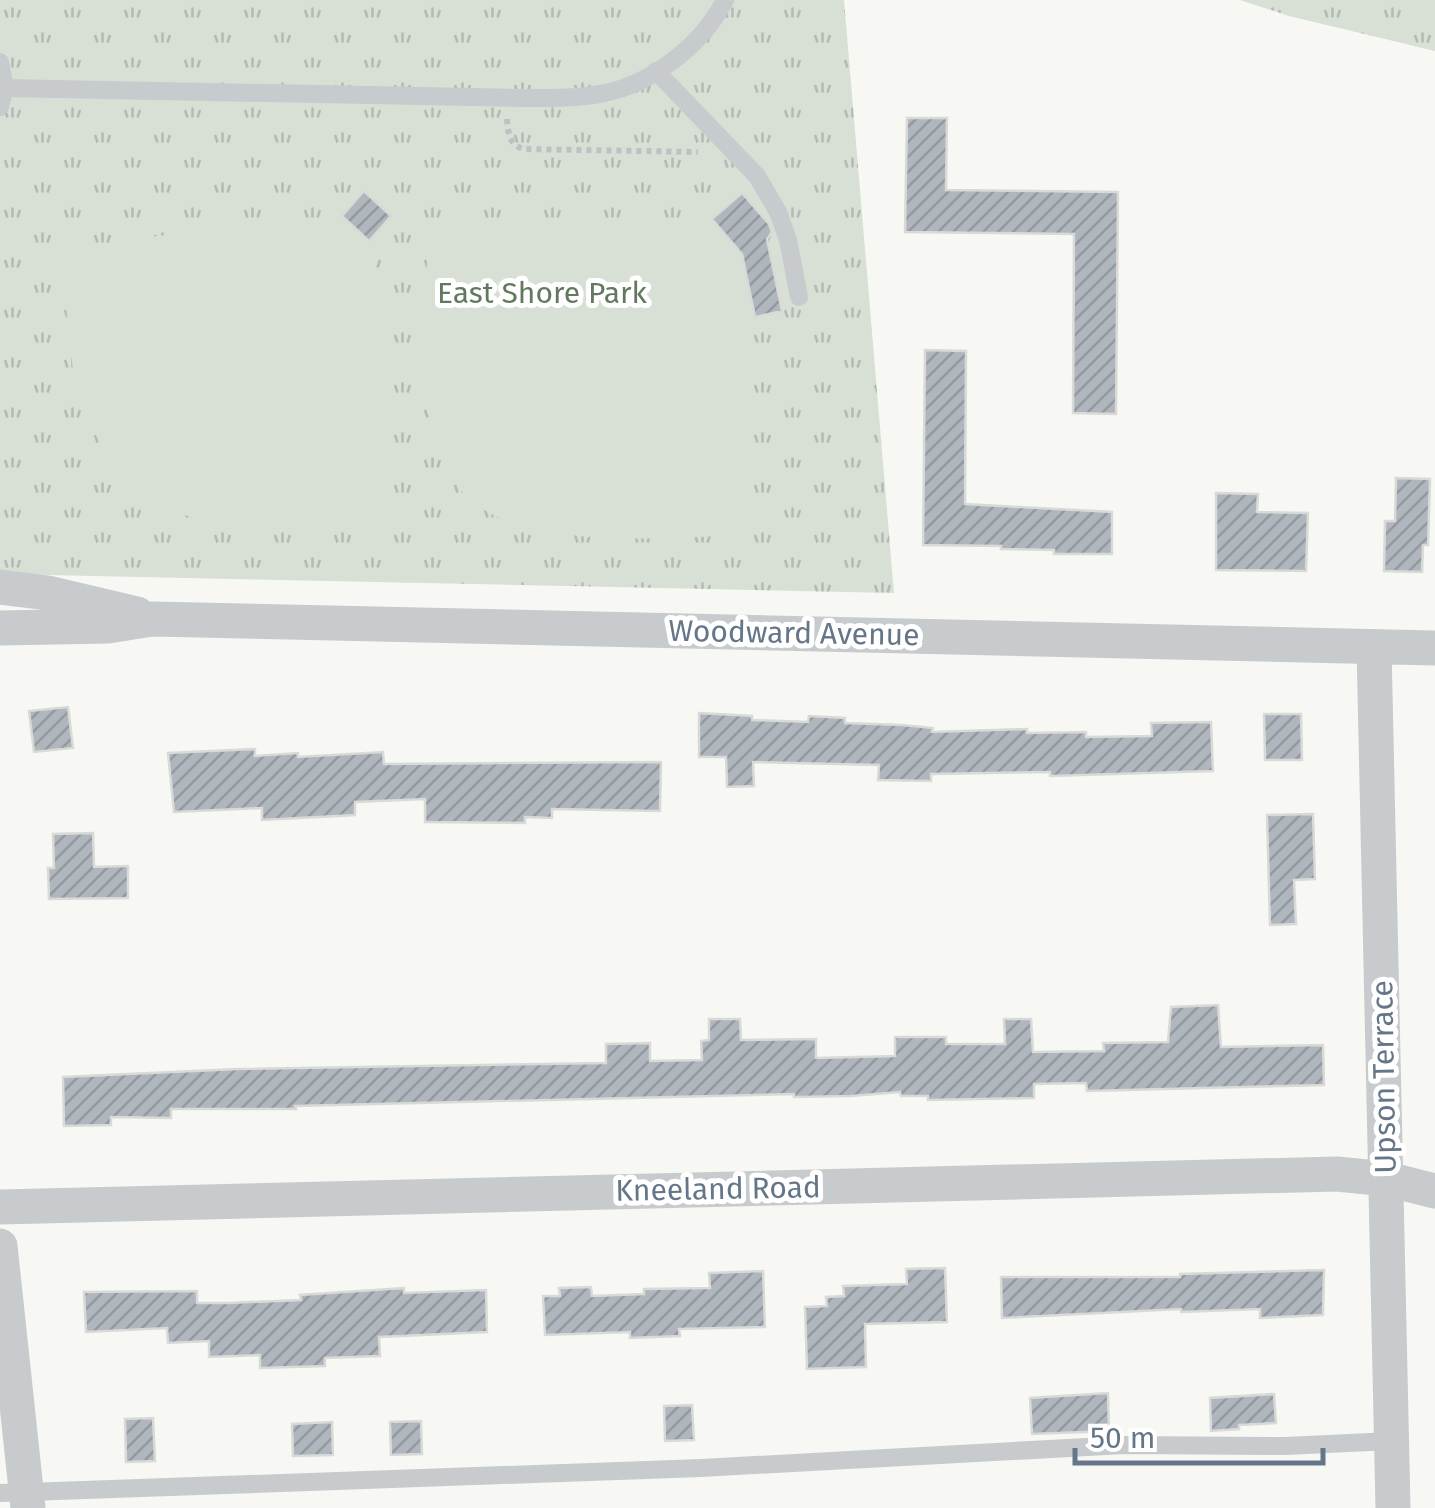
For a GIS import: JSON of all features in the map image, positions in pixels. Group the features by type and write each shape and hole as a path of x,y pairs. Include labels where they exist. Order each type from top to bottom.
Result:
{"street":[{"name":"Woodward Avenue","path":"0,587 105,605 152,619"},
{"name":"Woodward Avenue","path":"0,628 108,626 152,619 1435,648"},
{"name":"Upson Terrace","path":"1374,647 1393,1508"},
{"name":"Kneeland Road","path":"0,1206 1337,1174 1387,1179 1435,1191"},
{"path":"0,1246 18,1497"}],"lane":[{"path":"6,88 504,98 607,93 625,88 688,50 726,0"},
{"path":"0,62 6,88 0,107"},
{"path":"656,70 756,176 778,212 800,297"},
{"path":"18,1497 701,1468 1124,1444 1285,1446 1392,1442"}],"path":[{"path":"504,98 508,136 515,146 524,149 733,152"}],"green space":[{"name":"East Shore Park","path":"0,0 844,0 894,593 0,574"},
{"path":"1240,0 1435,0 1435,51 1289,16"},
{"path":"336,218 370,238 380,286 386,530 220,527 176,512 132,490 93,431 75,389 60,251 223,226"},
{"path":"431,218 716,221 740,256 751,312 741,535 637,539 559,534 492,514 467,497 446,460 421,381 421,326"}],"building":[{"path":"907,118 947,118 946,190 1118,192 1116,414 1073,413 1074,234 905,232"},
{"path":"364,191 391,216 369,241 342,216"},
{"path":"742,193 772,232 767,239 782,311 755,317 742,254 712,219"},
{"path":"925,350 966,351 965,504 1112,512 1112,554 923,545"},
{"path":"1396,478 1430,479 1428,545 1423,545 1422,572 1384,571 1385,521 1395,521"},
{"path":"1216,493 1258,494 1257,512 1308,513 1306,571 1216,570"},
{"path":"68,707 73,748 34,752 29,711"},
{"path":"699,713 808,722 809,716 845,718 845,723 933,728 932,732 1086,732 1086,737 1152,736 1151,723 1211,722 1213,771 1050,776 1050,772 931,774 931,781 878,780 879,765 753,762 754,786 727,787 726,757 699,757"},
{"path":"1264,714 1301,714 1302,760 1265,760"},
{"path":"255,749 255,756 383,752 384,764 661,762 660,811 552,809 552,818 525,817 525,823 425,822 425,799 355,802 355,815 262,820 262,808 174,812 168,753"},
{"path":"1313,814 1315,879 1294,880 1296,924 1270,925 1267,815"},
{"path":"93,833 94,867 128,866 128,898 49,899 48,868 54,868 53,834"},
{"path":"1218,1005 1221,1047 1323,1045 1324,1085 1087,1091 1086,1083 1034,1084 1034,1098 928,1100 928,1096 901,1096 900,1092 171,1109 171,1118 111,1117 111,1125 64,1126 63,1077 238,1069 606,1063 606,1044 650,1043 650,1061 702,1060 701,1041 709,1040 709,1019 740,1019 741,1040 816,1039 816,1058 895,1056 895,1037 946,1037 946,1044 1005,1044 1004,1019 1031,1019 1033,1052 1104,1051 1103,1043 1168,1042 1171,1007"},
{"path":"945,1268 947,1322 865,1324 866,1367 807,1369 805,1307 827,1306 826,1297 844,1296 843,1286 907,1284 906,1269"},
{"path":"1324,1270 1323,1315 1260,1318 1260,1309 1181,1309 1002,1318 1001,1277 1180,1277"},
{"path":"763,1271 765,1327 679,1329 680,1336 630,1338 630,1332 545,1335 543,1296 560,1296 559,1288 591,1287 592,1296 644,1294 644,1289 710,1288 709,1273"},
{"path":"404,1288 404,1293 486,1290 487,1332 379,1337 380,1356 325,1358 325,1366 260,1368 260,1355 209,1357 209,1341 168,1343 167,1328 86,1332 84,1292 197,1291 197,1303 228,1303 301,1300 300,1295"},
{"path":"1108,1393 1109,1431 1032,1434 1030,1398"},
{"path":"1274,1394 1276,1423 1211,1431 1210,1398"},
{"path":"692,1405 694,1440 665,1441 664,1406"},
{"path":"153,1418 155,1461 126,1462 125,1419"},
{"path":"421,1421 422,1454 391,1455 390,1422"},
{"path":"332,1422 333,1455 293,1456 292,1424"}]}
